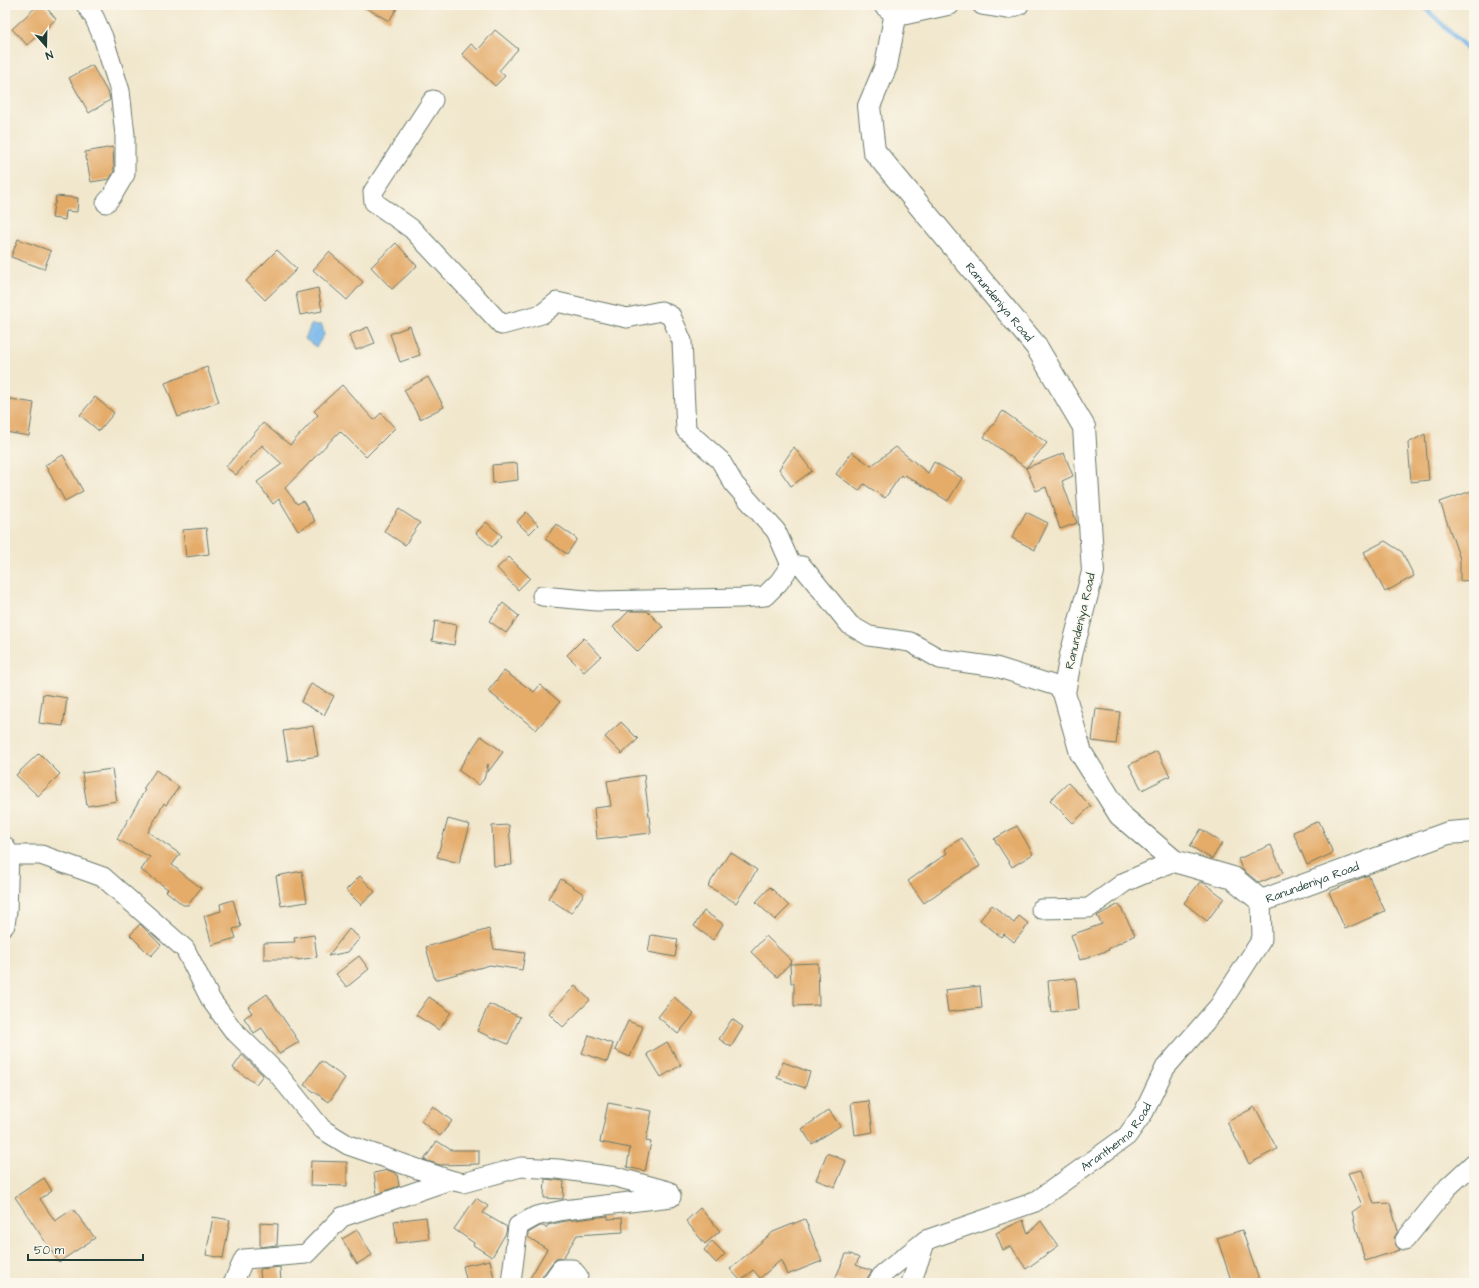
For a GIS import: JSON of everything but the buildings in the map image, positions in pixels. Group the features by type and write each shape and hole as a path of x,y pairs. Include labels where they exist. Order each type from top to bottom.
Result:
{"main road":[{"name":"Ranundeniya Road","path":"890,11 886,66 869,106 874,151 1036,346 1084,427 1093,572 1071,655 1064,693 1081,753 1120,815 1174,861 1233,878 1261,900 1448,833 1474,831"}],"street":[{"path":"86,5 94,17 103,37 120,92 125,135 125,174 106,203"},
{"path":"890,11 950,5"},
{"path":"982,5 1008,9 1019,5"},
{"path":"433,100 373,192 374,202 412,229 502,325 542,314 557,302 627,318 661,311 671,316 682,341 686,430 720,460 734,484 776,531 791,565"},
{"path":"791,565 802,566 850,625 868,636 910,642 940,659 996,667 1056,686 1064,693"},
{"path":"542,596 597,601 741,598 765,596 779,582 791,565"},
{"path":"5,925 7,911 7,850 41,855 103,877 185,950 211,1000 233,1030 277,1073 322,1129 348,1145 450,1180 463,1182 521,1167 558,1169 616,1177 668,1191 671,1197 564,1210 536,1216 518,1226 511,1283"},
{"path":"1041,909 1089,908 1125,882 1174,861"},
{"name":"Aranthenna Road","path":"877,1283 883,1274 926,1240 1035,1202 1128,1136 1144,1112 1165,1068 1219,1006 1262,939 1261,900"},
{"path":"1405,1240 1448,1187 1474,1163"},
{"path":"233,1283 244,1259 306,1254 342,1217 450,1180"},
{"path":"911,1283 926,1240"},
{"path":"551,1283 560,1269 572,1269 578,1276 572,1283"}],"water":[{"path":"311,325 322,325 324,335 316,347 305,339"}],"waterway":[{"path":"1422,5 1474,55"}]}
